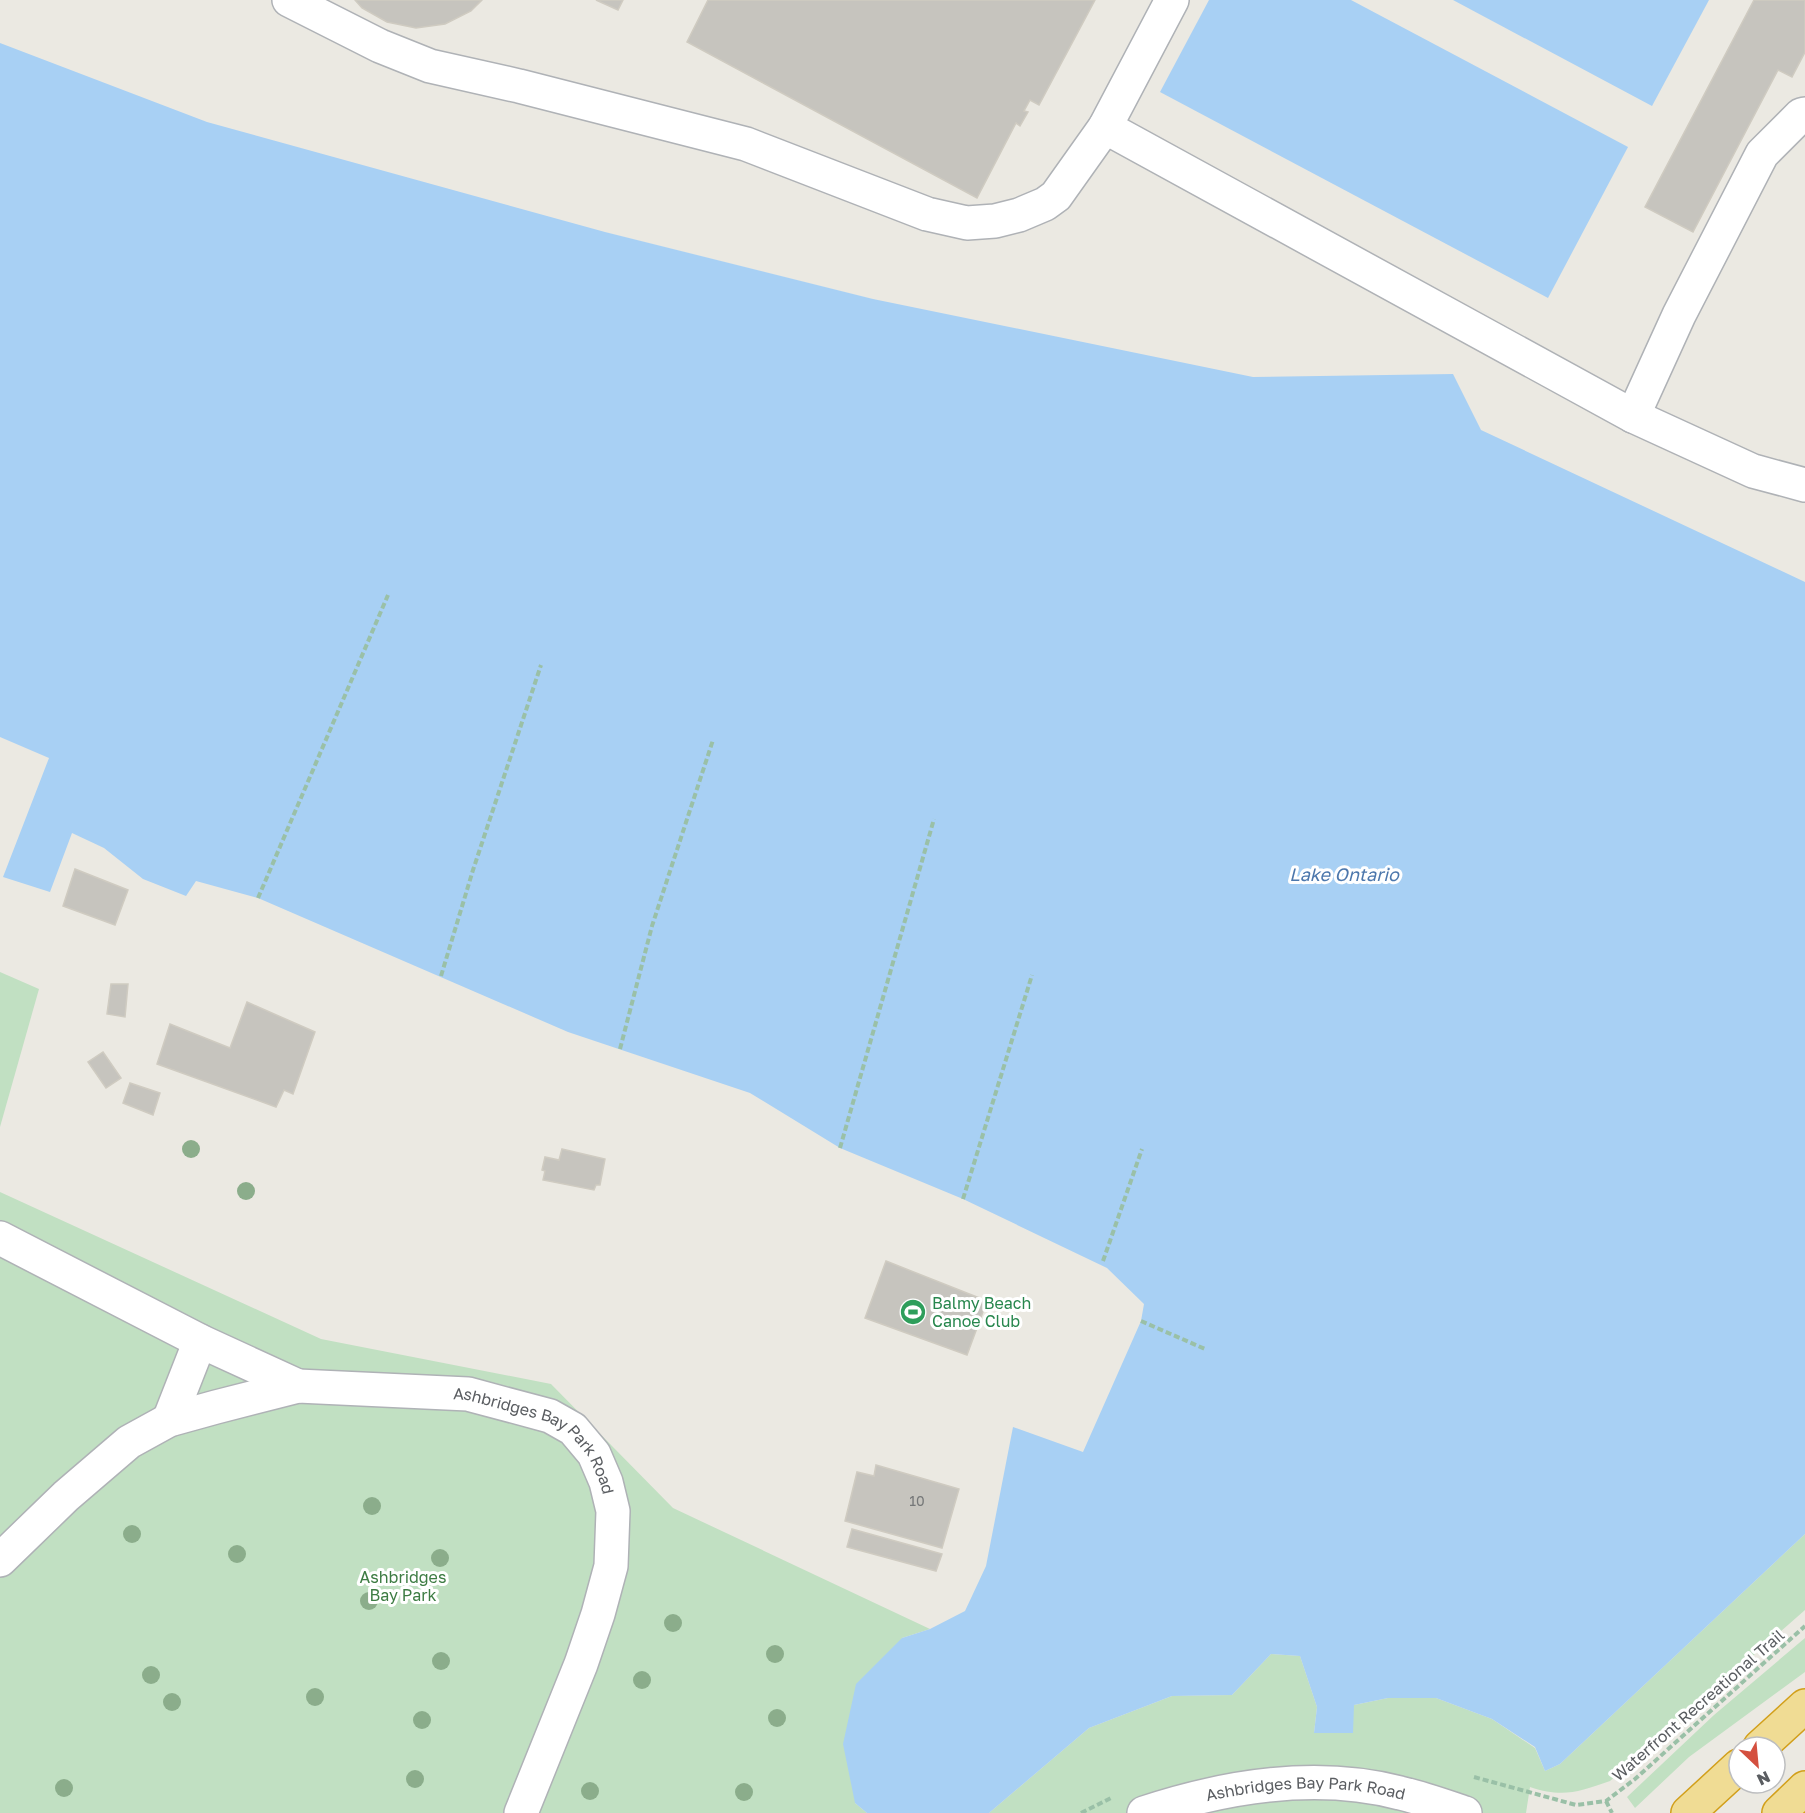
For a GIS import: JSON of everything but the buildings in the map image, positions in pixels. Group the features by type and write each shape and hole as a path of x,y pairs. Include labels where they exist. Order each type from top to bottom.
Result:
{"highway":[{"path":"1773,1735 1805,1706"},
{"path":"1688,1813 1727,1777"},
{"path":"1779,1813 1805,1788"}],"lane":[{"path":"289,0 380,46 423,63 747,144 927,214 950,220 978,223 1007,219 1045,204 1061,190 1105,128 1172,0"},
{"path":"1633,416 1679,315 1762,154 1801,115 1805,114"},
{"path":"1105,128 1633,416 1753,471 1805,485"},
{"name":"Ashbridges Bay Park Road","path":"0,1238 200,1341 298,1386"},
{"path":"169,1420 200,1341"},
{"name":"Ashbridges Bay Park Road","path":"0,1560 66,1496 129,1442 169,1420 298,1386 468,1394 550,1416 573,1429 594,1454 606,1482 613,1511 611,1566 581,1664 521,1813"},
{"name":"Ashbridges Bay Park Road","path":"1144,1813 1185,1800 1242,1787 1302,1781 1398,1792 1465,1813"}],"path":[{"path":"258,898 388,595"},
{"path":"441,976 473,870 541,665"},
{"path":"620,1049 652,926 712,740"},
{"path":"840,1148 934,819"},
{"path":"963,1199 1032,975"},
{"path":"1103,1261 1142,1149"},
{"path":"1141,1321 1205,1349"},
{"name":"Waterfront Recreational Trail","path":"1612,1813 1606,1801 1635,1779 1805,1626"}],"green space":[{"path":"0,972 39,989 0,1127"},
{"name":"Ashbridges Bay Park","path":"0,1192 321,1339 551,1384 673,1508 930,1629 902,1638 855,1803 867,1813 0,1813"},
{"path":"1805,1534 1805,1610 1610,1781 1589,1788 1561,1793 1530,1787 1526,1813 989,1813 1089,1728 1172,1696 1232,1695 1271,1654 1300,1656 1317,1707 1314,1733 1354,1705 1388,1698 1436,1698 1492,1719 1535,1748 1545,1771 1560,1764"},
{"path":"1805,1638 1805,1672 1689,1757 1635,1808 1627,1797 1714,1715"}],"water":[{"path":"1209,0 1351,0 1628,147 1548,298 1160,92"},
{"path":"1453,0 1709,0 1652,106"},
{"name":"Lake Ontario","path":"0,43 207,122 605,232 873,299 1253,377 1453,374 1481,430 1805,582 1805,1534 1560,1764 1545,1771 1535,1747 1492,1719 1436,1698 1388,1698 1354,1705 1353,1733 1314,1733 1317,1707 1300,1656 1271,1654 1232,1695 1172,1696 1089,1728 989,1813 867,1813 855,1803 843,1744 856,1684 902,1638 930,1629 965,1611 986,1566 1013,1427 1083,1452 1141,1321 1144,1304 1107,1268 963,1199 840,1148 750,1093 568,1032 258,898 196,881 186,896 143,879 104,848 72,833 50,892 3,877 49,758 0,737"}],"place":[{"name":"Balmy Beach Canoe Club","path":"913,1312"}]}
